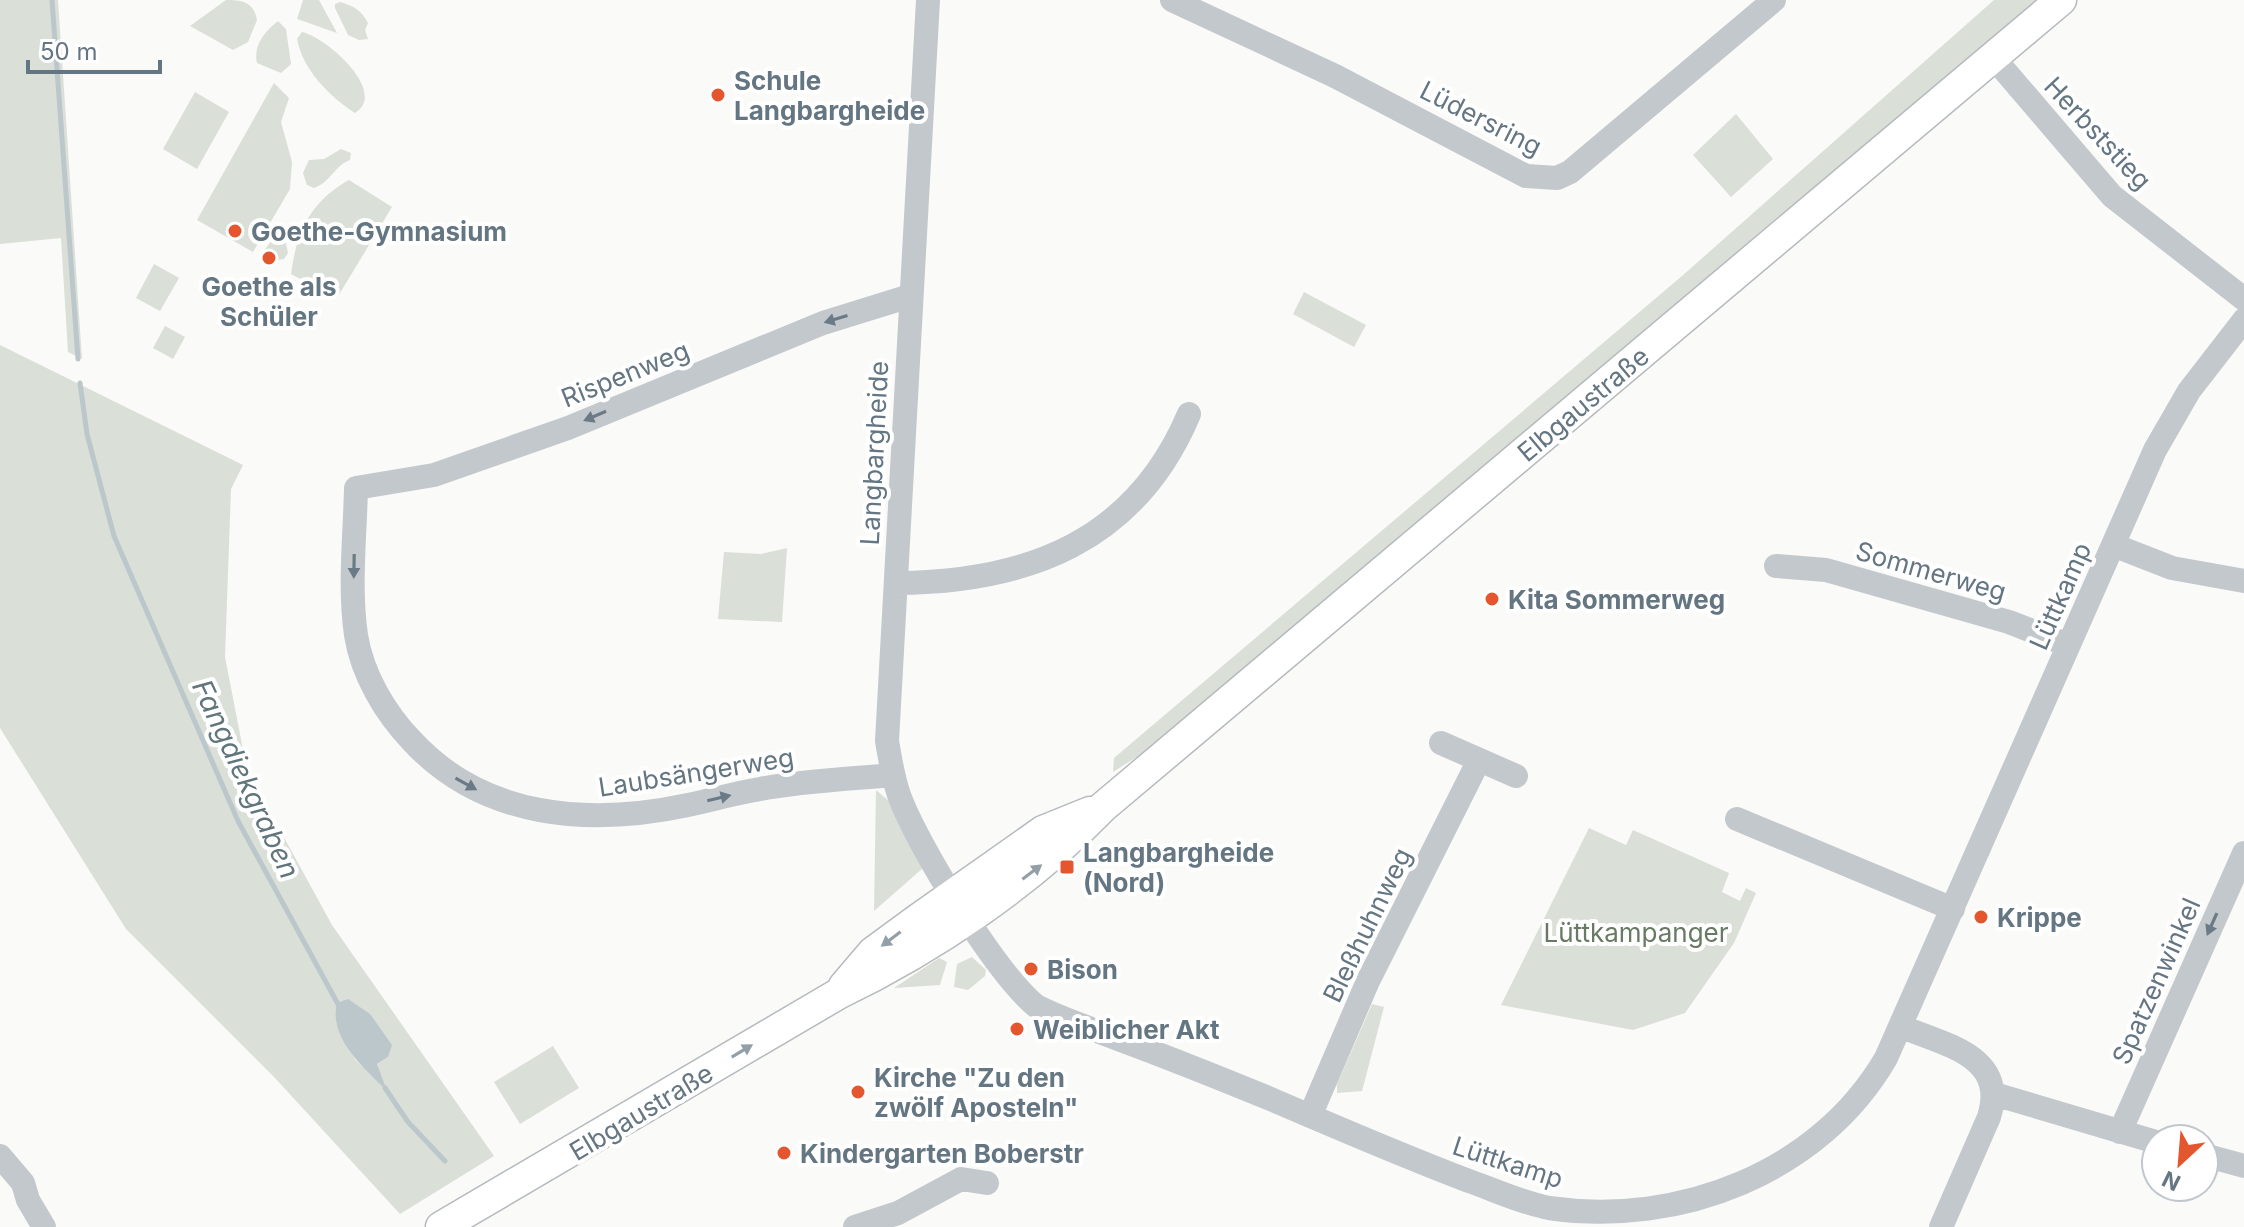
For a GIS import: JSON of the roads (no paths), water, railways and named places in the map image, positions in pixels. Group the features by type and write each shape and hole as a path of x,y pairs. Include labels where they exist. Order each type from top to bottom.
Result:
{"main road":[{"name":"Elbgaustraße","path":"441,1227 838,994 873,952 1057,854 1103,807 2061,0"}],"street":[{"name":"Langbargheide","path":"928,0 887,741 893,775 910,820 961,905"},
{"name":"Lüdersring","path":"1172,0 1335,76 1526,176 1542,179 1570,172 1774,0"},
{"name":"Herbststieg","path":"1993,57 2112,196 2244,299"},
{"name":"Rispenweg","path":"356,488 434,475 568,428 823,323 910,296"},
{"name":"Lüttkamp","path":"961,905 1004,971 1036,1006 1425,1164 1547,1208 1607,1214 1659,1210 1711,1198 1763,1177 1807,1150 1843,1117 1870,1086 1953,909 2173,415 2244,320"},
{"path":"897,583 954,582 997,575 1078,546 1111,523 1152,479 1173,449 1189,414"},
{"name":"Laubsängerweg","path":"356,488 354,590 361,655 390,718 435,764 470,788 532,810 606,817 686,806 783,785 893,775"},
{"path":"2113,545 2172,568 2244,581"},
{"name":"Sommerweg","path":"1776,566 1836,573 2009,622 2068,645"},
{"path":"1441,743 1516,776"},
{"name":"Bleßhuhnweg","path":"1310,1116 1368,981 1479,760"},
{"path":"1737,819 1953,909"},
{"name":"Spatzenwinkel","path":"2120,1132 2244,853"},
{"path":"1900,1026 1978,1061 1987,1070 1994,1094 1989,1117 1941,1227"},
{"path":"1994,1094 2140,1138"},
{"path":"0,1156 23,1183 28,1200 44,1227"},
{"path":"2220,1159 2244,1166"},
{"path":"855,1227 898,1213 961,1179 987,1183"}],"waterway":[{"name":"Fangdiekgraben","path":"52,0 78,359"},
{"name":"Fangdiekgraben","path":"80,383 87,434 114,536 238,821 339,1006"},
{"name":"Fangdiekgraben","path":"385,1088 408,1122 445,1161"}],"place":[{"name":"Schule Langbargheide","path":"718,95"},
{"name":"Goethe-Gymnasium","path":"235,231"},
{"name":"Goethe als Schüler","path":"269,258"},
{"name":"Kita Sommerweg","path":"1492,599"},
{"name":"Langbargheide (Nord)","path":"1067,867"},
{"name":"Krippe","path":"1981,917"},
{"name":"Bison","path":"1031,969"},
{"name":"Weiblicher Akt","path":"1017,1029"},
{"name":"Kirche \"Zu den zwölf Aposteln\"","path":"858,1092"},
{"name":"Kindergarten Boberstr","path":"784,1153"}],"park label":[{"name":"Lüttkampanger","path":"1636,932"}]}
